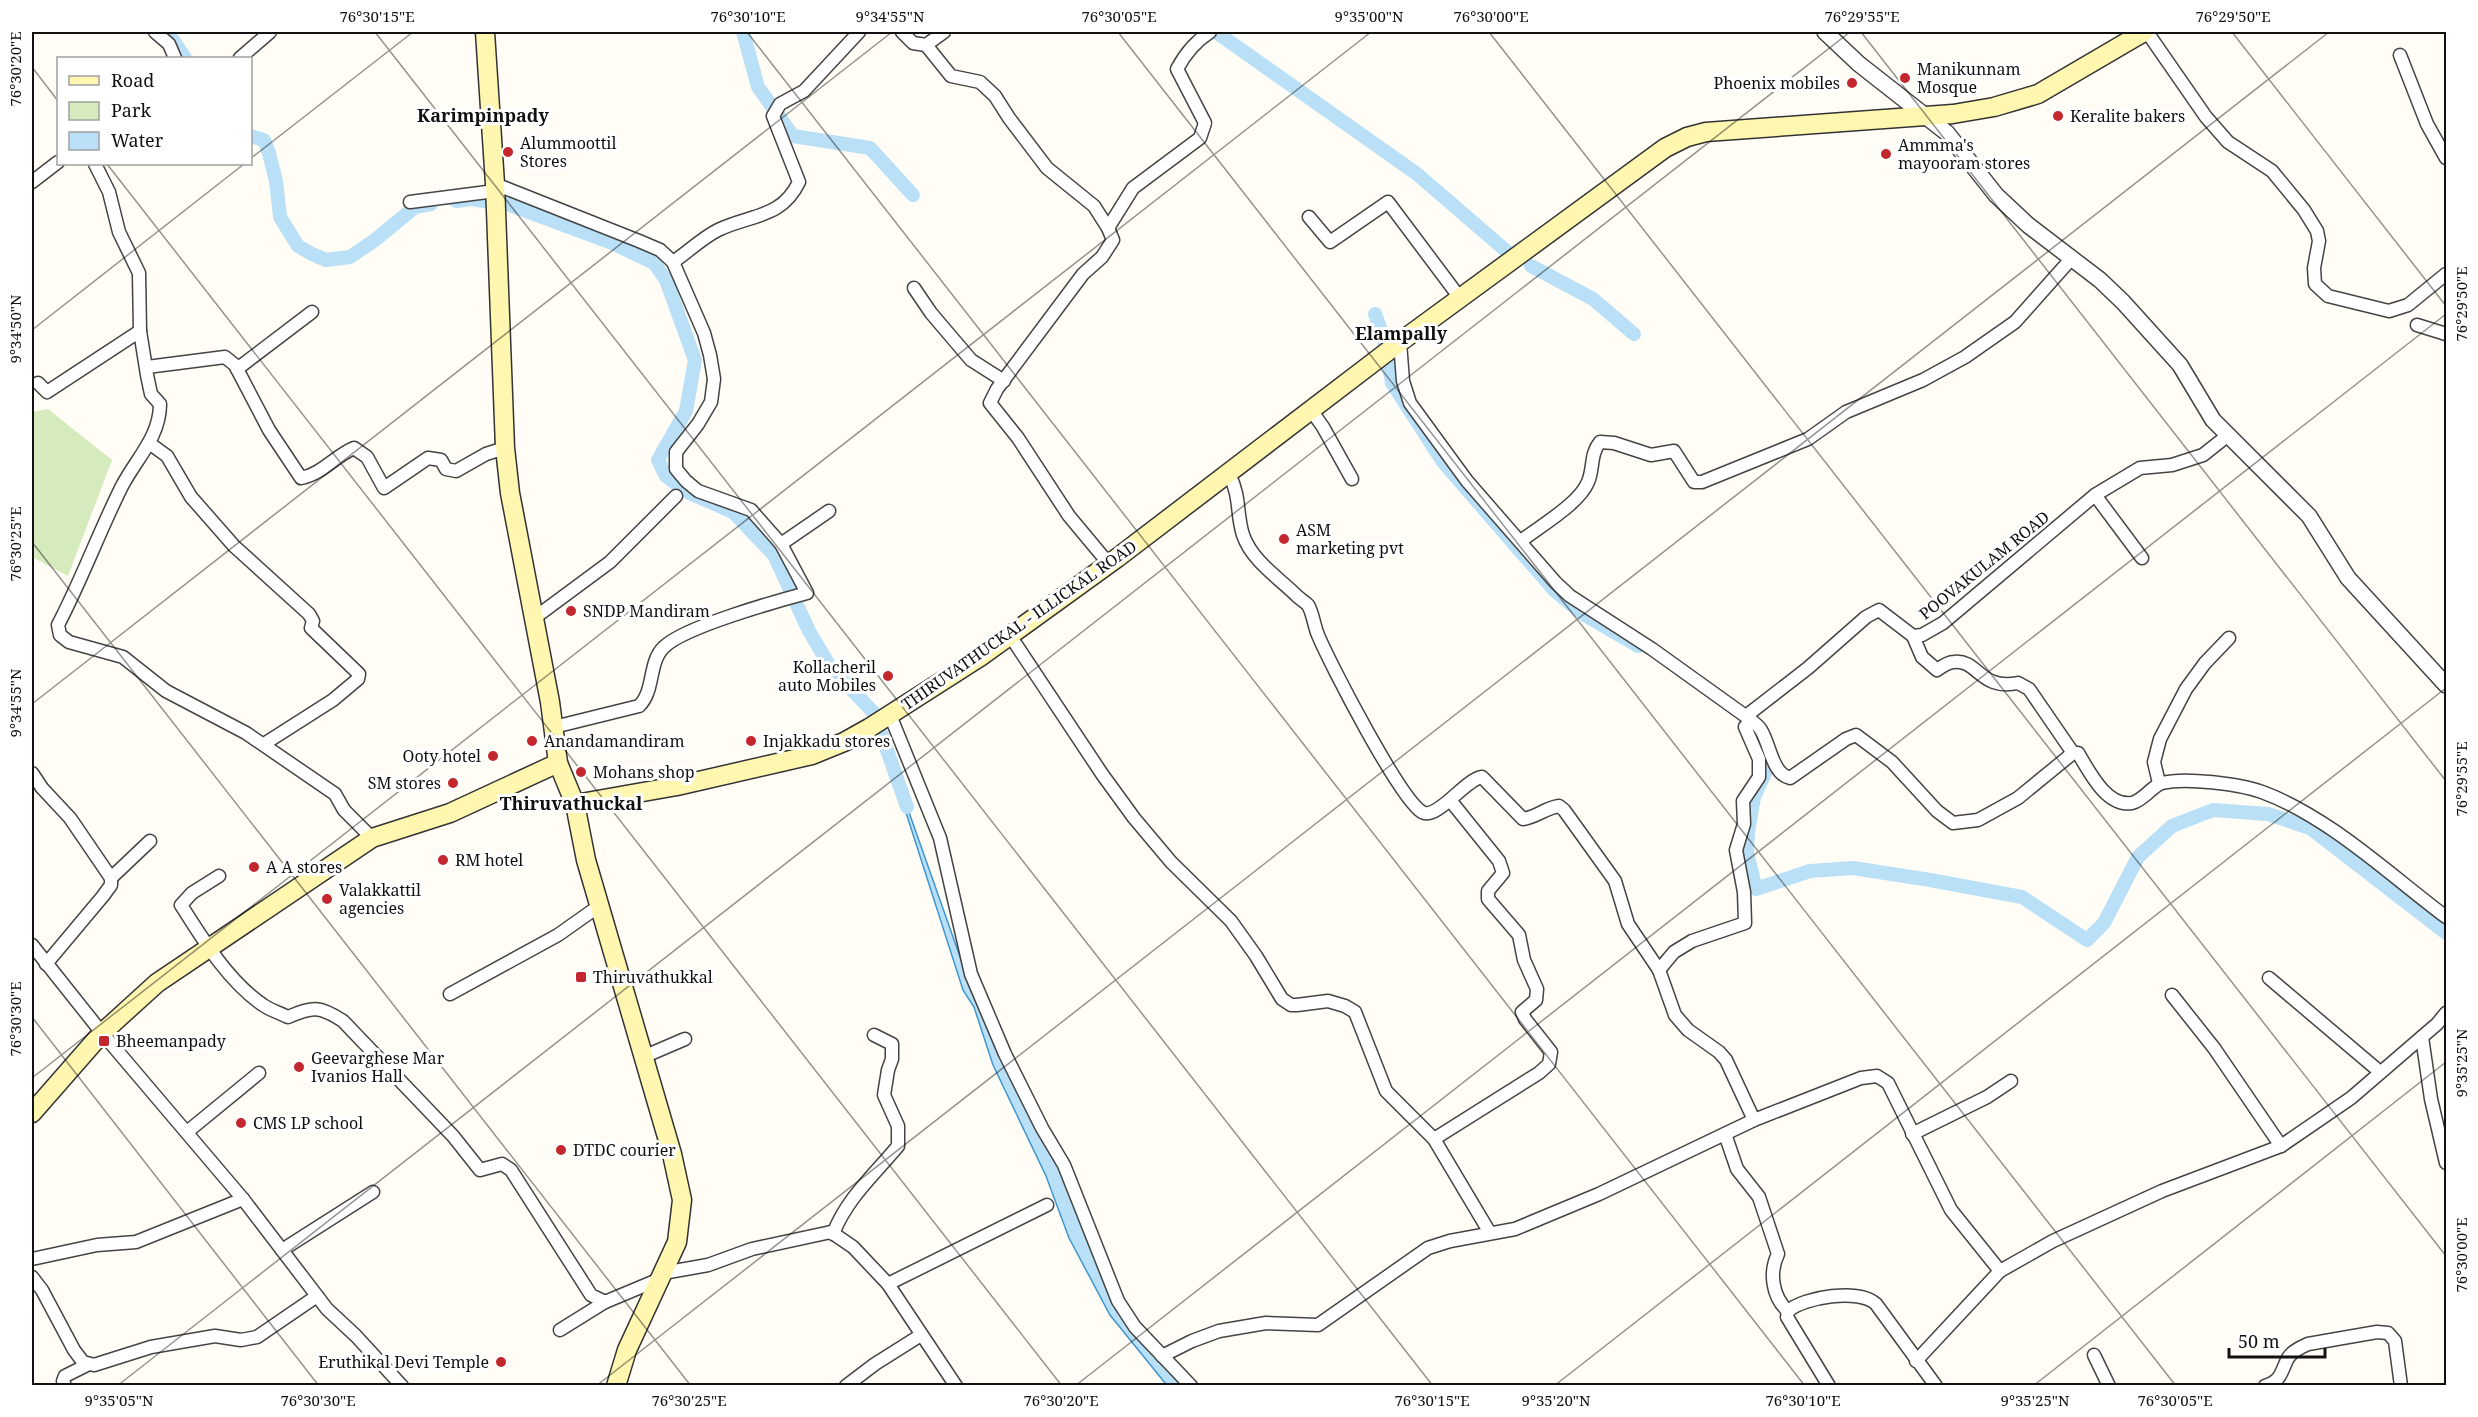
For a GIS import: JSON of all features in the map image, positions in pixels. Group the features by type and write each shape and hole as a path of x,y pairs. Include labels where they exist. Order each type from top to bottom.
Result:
{"main road":[{"path":"485,32 495,196 505,448 510,493 554,727 558,763 575,804 586,860 672,1154 682,1200 677,1242 627,1350 616,1386"},
{"name":"THIRUVATHUCKAL - ILLICKAL ROAD","path":"575,804 677,786 812,755 844,742 869,728 980,657 1109,564 1460,298 1665,148 1687,137 1706,132 1924,115 1983,108 2031,97 2145,32"},
{"path":"32,1113 102,1033 157,983 372,838 450,813 558,763"}],"street":[{"path":"155,32 169,44 175,57"},
{"path":"241,57 270,32"},
{"path":"673,262 717,230 783,205 792,196 799,182 773,116 780,104 804,91 859,32"},
{"path":"902,32 913,43 926,45 951,76 980,82 995,96 1047,168 1094,206 1113,240 1102,257 1083,274 990,403 1018,438 1070,516 1109,564"},
{"path":"926,45 944,32"},
{"path":"1825,32 1859,64 1947,133 1996,195 2020,218 2123,302 2180,365 2213,420 2309,516 2348,578 2446,685"},
{"path":"2145,32 2206,117 2228,142 2272,171 2304,210 2317,231 2319,241 2314,268 2315,284 2328,296 2389,311 2408,305 2446,274"},
{"path":"1108,228 1134,188 1200,138 1205,123 1177,69 1204,33"},
{"path":"2400,55 2427,124 2446,158"},
{"path":"32,182 57,163"},
{"path":"96,165 109,192 119,232 139,273 140,331 152,394 160,404 160,419 149,443 123,485 77,589 58,625 60,635 69,642 123,657 166,691 264,744 335,794 344,810 372,838"},
{"path":"410,202 495,196 639,241 660,250 673,262 704,333 714,379 711,402 698,424 676,452 676,469 698,491 751,510 781,544 807,593 701,626 664,646 656,657 645,696 639,706 554,727"},
{"path":"1309,217 1330,242 1388,202 1460,298"},
{"path":"1521,541 1578,498 1588,483 1594,449 1600,442 1614,442 1650,455 1674,451 1694,482 1702,482 1808,439 1846,412 1923,380 1965,357 2015,322 2071,259"},
{"path":"914,288 931,313 971,360 1004,381"},
{"path":"237,369 312,312"},
{"path":"2417,325 2446,334"},
{"path":"39,383 47,392 140,331"},
{"path":"1390,350 1410,403 1467,481 1556,583 1570,596 1652,649 1760,728 1779,772 1785,777 1790,778 1846,739 1856,735 1892,762 1937,811 1953,823 1978,820 2018,798 2073,753"},
{"path":"147,367 225,357 237,369 269,430 302,478 312,476 343,453 354,448 367,457 384,488 428,458 441,460 446,469 456,471 486,454 505,448"},
{"path":"1311,410 1352,479"},
{"name":"POOVAKULAM ROAD","path":"1748,721 1866,617 1879,610 1913,636 1922,635 1943,623 2095,495 2140,468 2172,465 2203,455 2227,436"},
{"path":"149,443 167,456 191,496 234,546 309,614 313,621 311,628 358,674 358,679 333,700 264,744"},
{"path":"1229,474 1237,488 1243,535 1263,566 1308,606 1322,644 1389,768 1407,796 1422,812 1430,813 1477,778 1482,777 1523,819 1532,818 1547,808 1559,806 1564,810 1615,880 1628,924 1659,970 1675,1016 1688,1030 1719,1052 1726,1060 1754,1120"},
{"path":"2095,495 2142,558"},
{"path":"533,619 610,562 676,496"},
{"path":"781,544 829,511"},
{"path":"1009,634 1134,818 1171,862 1231,921 1282,999 1291,1005 1328,1001 1353,1010 1357,1015 1386,1091 1434,1139 1490,1233"},
{"path":"1913,636 1922,657 1937,670 1953,662 1968,664 1992,683 2007,685 2018,683 2029,689 2073,753 2078,753 2106,793 2116,801 2133,803 2149,793 2159,783 2183,779 2260,791 2304,810 2446,917"},
{"path":"2159,783 2154,762 2160,739 2186,689 2205,663 2229,638"},
{"path":"888,716 940,838 971,974 992,1024 1042,1128 1064,1165 1118,1301 1135,1327 1191,1386"},
{"path":"1659,970 1674,952 1692,941 1745,923 1744,892 1736,850 1744,824 1743,801 1759,777 1759,759 1748,721"},
{"path":"32,773 42,788 70,818 111,878 111,885 103,896 46,964"},
{"path":"1434,1139 1539,1073 1549,1064 1551,1052 1522,1012 1536,1000 1537,989 1524,960 1519,935 1488,899 1488,891 1503,873 1499,861 1450,800"},
{"path":"111,878 150,841"},
{"path":"219,876 192,893 181,905 237,983 264,1006 288,1017 307,1008 324,1010 343,1021 453,1136 480,1170 502,1164 511,1170 591,1295 604,1302"},
{"path":"450,994 558,935 599,906"},
{"path":"32,945 102,1033 243,1199 317,1296 402,1386"},
{"path":"2269,978 2380,1072"},
{"path":"2172,995 2214,1048 2281,1146"},
{"path":"1916,1360 2000,1271 2053,1242 2162,1191 2281,1146 2351,1098 2422,1037 2446,1013"},
{"path":"834,1234 841,1214 862,1186 898,1146 898,1126 884,1095 892,1059 892,1044 874,1035"},
{"path":"2422,1037 2431,1099 2446,1163"},
{"path":"643,1057 685,1039"},
{"path":"187,1132 259,1073"},
{"path":"1162,1356 1192,1341 1220,1331 1266,1323 1318,1324 1428,1248 1515,1229 1599,1194 1754,1120 1861,1078 1877,1076 1888,1083 1951,1210 2000,1271"},
{"path":"1912,1134 1987,1097 2011,1081"},
{"path":"1725,1134 1737,1169 1759,1197 1774,1238 1778,1254 1773,1264 1774,1285 1779,1304 1788,1311"},
{"path":"282,1250 373,1192"},
{"path":"32,1259 97,1245 136,1242 243,1199"},
{"path":"888,1284 1047,1205"},
{"path":"560,1330 604,1302 662,1276 708,1265 752,1249 831,1232 853,1247 888,1284 956,1386"},
{"path":"32,1277 42,1290 74,1350 83,1362 94,1365 151,1347 215,1336 241,1340 256,1337 317,1296"},
{"path":"1829,1386 1787,1317 1788,1311 1796,1304 1854,1295 1864,1297 1876,1304 1936,1386"},
{"path":"2265,1386 2274,1383 2281,1376 2289,1356 2299,1348 2308,1344 2371,1332 2388,1333 2395,1341 2401,1386"},
{"path":"846,1386 875,1364 921,1335"},
{"path":"2094,1355 2109,1386"},
{"path":"65,1386 63,1381 65,1376 88,1364"}],"green space":[{"path":"48,409 112,460 68,576 32,557 32,412"}],"water":[{"path":"874,713 965,971 1055,1154 1112,1295 1189,1385 1165,1383 1110,1315 1069,1238 1046,1176 993,1065 974,1007 963,990"}],"waterway":[{"path":"164,32 173,40 184,57"},
{"path":"743,32 758,87 793,136 870,148 913,195"},
{"path":"1216,32 1417,174 1511,255"},
{"path":"252,137 264,140 269,153 276,181 280,217 298,246 326,260 350,257 415,207 431,204"},
{"path":"456,201 471,199 484,201"},
{"path":"507,204 612,243 654,263 666,280 695,360 686,411 658,460 666,476 685,491 733,512 774,555 809,631 831,668 874,713 907,807"},
{"path":"1531,266 1593,299 1634,334"},
{"path":"1375,314 1383,335 1392,383 1443,462 1554,590 1583,614 1638,646"},
{"path":"1745,724 1757,738 1766,771 1754,797 1748,832 1747,853 1756,889 1810,871 1853,868 2022,897 2087,940 2104,923 2138,857 2172,826 2213,810 2268,814 2310,828 2446,933"}],"place":[{"name":"Manikunnam Mosque","path":"1905,78"},
{"name":"Phoenix mobiles","path":"1852,83"},
{"name":"Keralite bakers","path":"2058,116"},
{"name":"Alummoottil Stores","path":"508,152"},
{"name":"Ammma's mayooram stores","path":"1886,154"},
{"name":"ASM marketing pvt","path":"1284,539"},
{"name":"SNDP Mandiram","path":"571,611"},
{"name":"Kollacheril auto Mobiles","path":"888,676"},
{"name":"Anandamandiram","path":"532,741"},
{"name":"Injakkadu stores","path":"751,741"},
{"name":"Ooty hotel","path":"493,756"},
{"name":"Mohans shop","path":"581,772"},
{"name":"SM stores","path":"453,783"},
{"name":"RM hotel","path":"443,860"},
{"name":"A A stores","path":"254,867"},
{"name":"Valakkattil agencies","path":"327,899"},
{"name":"Thiruvathukkal","path":"581,977"},
{"name":"Bheemanpady","path":"104,1041"},
{"name":"Geevarghese Mar Ivanios Hall","path":"299,1067"},
{"name":"CMS LP school","path":"241,1123"},
{"name":"DTDC courier","path":"561,1150"},
{"name":"Eruthikal Devi Temple","path":"501,1362"}],"district":[{"name":"Karimpinpady","path":"483,115"},
{"name":"Elampally","path":"1401,333"},
{"name":"Thiruvathuckal","path":"571,803"}]}
